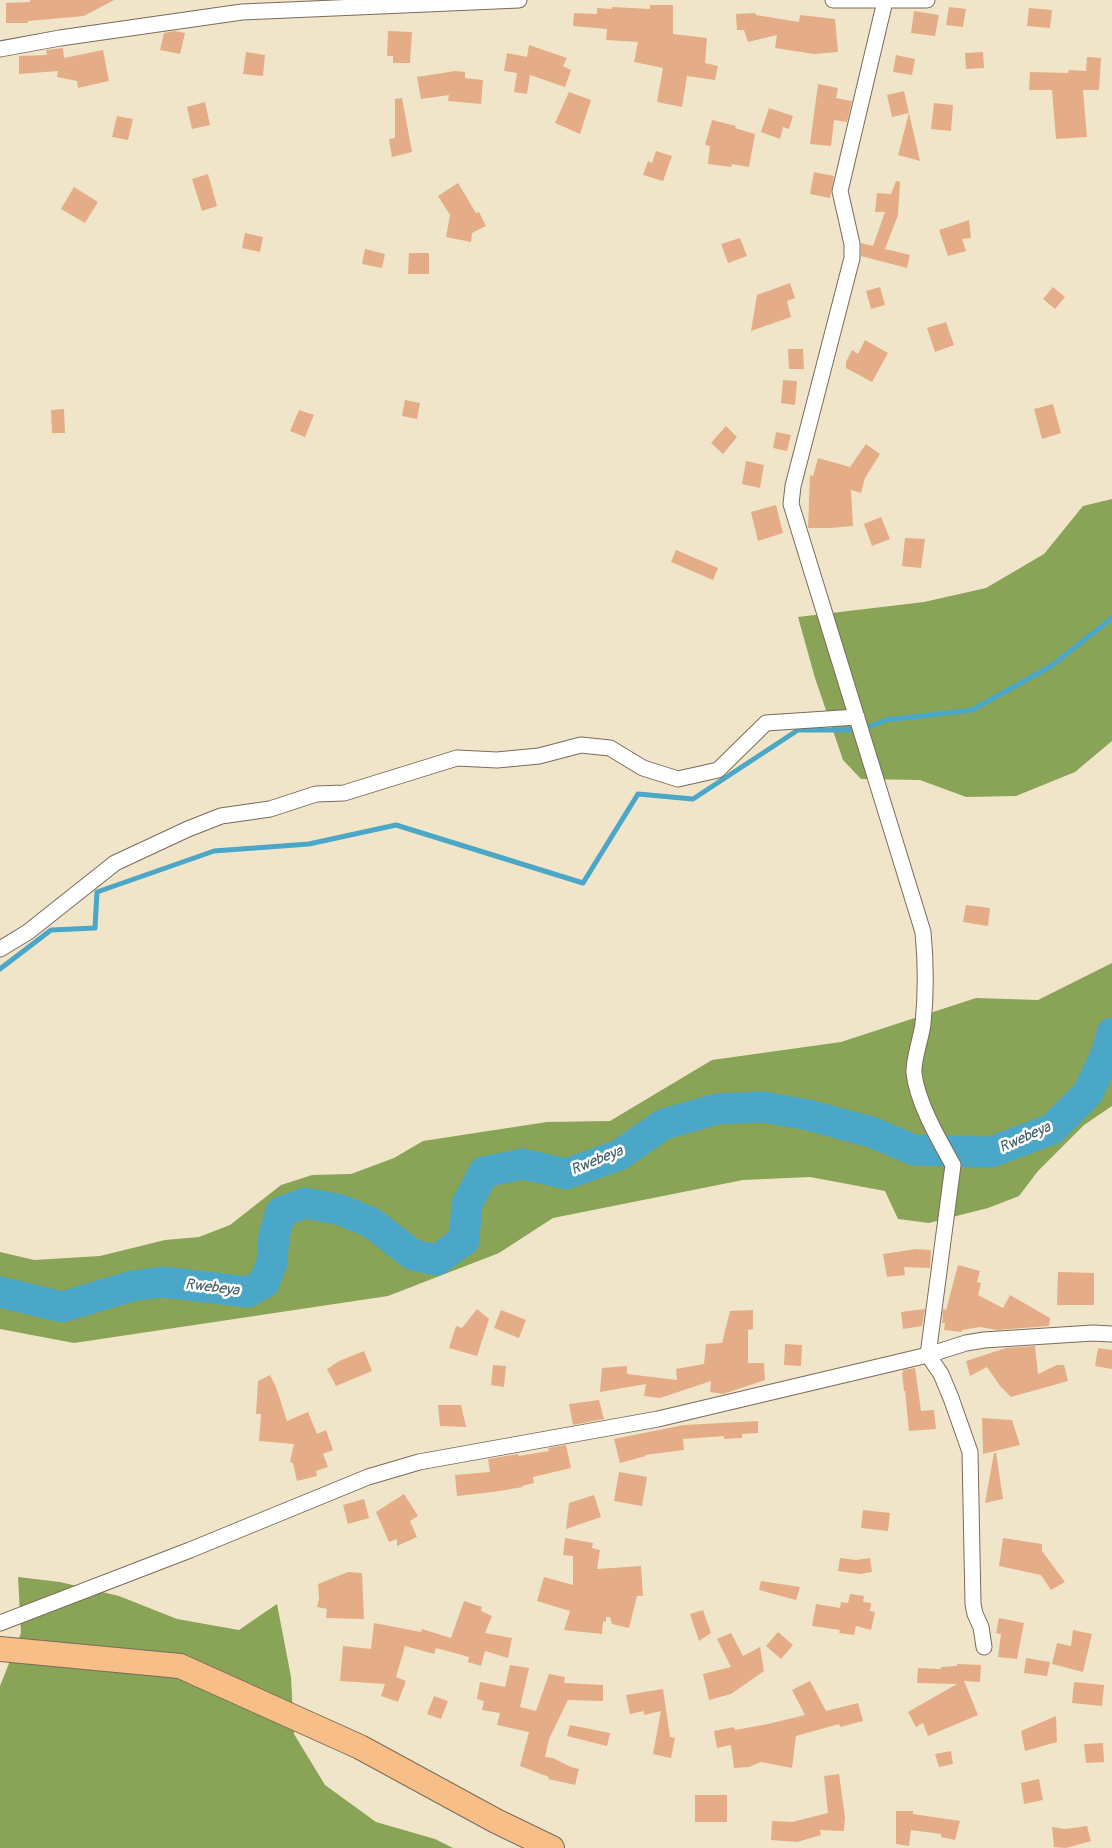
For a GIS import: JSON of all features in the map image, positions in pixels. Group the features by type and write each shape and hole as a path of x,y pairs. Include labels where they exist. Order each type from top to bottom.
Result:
{"main road":[{"path":"0,1649 180,1666 360,1747 496,1821 552,1848"}],"street":[{"path":"0,49 60,38 242,12 519,0"},
{"path":"833,0 927,0"},
{"path":"885,1 840,191 852,244 852,258 791,495 791,504 923,932 925,1004 914,1071 918,1092 953,1165 928,1355 941,1374 952,1398 970,1452 973,1604 981,1627 984,1647"},
{"path":"0,949 28,932 115,863 221,816 270,809 316,794 344,792 457,758 497,760 540,756 581,745 610,748 643,768 678,779 718,770 766,723 857,717"},
{"path":"0,1623 190,1550 368,1477 419,1462 658,1419 928,1355 966,1343 984,1340 1093,1333 1112,1334"}],"green space":[{"path":"1112,499 1112,741 1075,772 1016,796 966,797 920,780 861,779 843,760 815,678 798,617 924,602 986,588 1044,554 1083,506"},
{"path":"1112,963 1112,1106 1084,1125 1038,1171 1019,1196 988,1208 929,1223 898,1219 885,1191 810,1177 743,1180 553,1218 499,1253 388,1296 74,1343 0,1329 0,1252 34,1260 100,1256 165,1240 199,1237 230,1225 281,1185 312,1175 351,1174 394,1158 423,1141 547,1122 610,1121 712,1060 841,1042 976,998 1038,1000"},
{"path":"18,1577 60,1582 119,1596 177,1619 239,1630 277,1604 291,1677 294,1734 325,1785 376,1822 435,1839 453,1848 0,1848 0,1686 21,1633"}],"building":[{"path":"30,0 114,0 84,16 28,21 28,23 6,23 6,3 30,2"},
{"path":"650,5 673,5 673,34 707,38 705,63 718,66 715,80 687,76 682,107 657,102 663,68 634,62 638,42 606,40 607,29 573,26 574,13 597,14 597,8 612,9 612,7 650,9"},
{"path":"949,7 966,9 963,27 946,25"},
{"path":"1029,8 1052,10 1050,28 1027,26"},
{"path":"914,11 939,15 935,36 911,33"},
{"path":"755,13 756,15 799,22 800,15 835,19 838,52 814,54 775,48 777,35 748,42 744,30 737,30 736,14"},
{"path":"175,31 185,33 180,54 160,50 164,33"},
{"path":"388,31 412,32 410,63 393,63 393,56 387,56"},
{"path":"529,45 567,58 563,66 571,70 565,87 530,75 527,94 514,92 517,73 504,71 507,53 527,57"},
{"path":"63,48 64,58 103,50 109,81 78,88 77,81 57,77 58,71 19,74 19,56 47,55 46,50"},
{"path":"246,52 265,55 263,76 243,74"},
{"path":"983,52 984,68 966,69 965,53"},
{"path":"896,55 915,59 912,75 893,72"},
{"path":"1087,57 1101,58 1099,90 1083,90 1087,137 1056,139 1052,90 1029,90 1030,72 1068,73 1069,70 1086,71"},
{"path":"455,71 465,72 465,78 483,80 481,104 448,101 449,95 421,99 417,77"},
{"path":"818,84 838,88 836,98 852,101 847,122 834,120 831,146 810,144"},
{"path":"904,91 909,113 892,117 887,95"},
{"path":"569,92 591,100 580,134 555,123"},
{"path":"402,98 412,152 392,157 389,139 395,138 395,99"},
{"path":"205,102 210,125 192,129 187,107"},
{"path":"934,103 953,105 951,131 931,129"},
{"path":"769,108 793,116 789,129 783,127 780,139 761,132"},
{"path":"909,113 920,161 898,155"},
{"path":"117,116 133,119 128,140 112,137"},
{"path":"712,120 736,126 735,128 755,134 749,167 732,164 731,167 708,164 710,146 705,145"},
{"path":"656,151 672,156 663,181 643,175 648,161 652,163"},
{"path":"814,172 834,176 830,198 810,194"},
{"path":"208,174 217,206 202,211 192,179"},
{"path":"896,181 900,182 898,215 885,249 910,255 907,268 861,256 861,243 873,246 885,212 875,212 877,193 891,194"},
{"path":"458,183 476,213 479,212 486,226 472,233 471,242 446,237 450,215 438,196"},
{"path":"74,187 98,202 85,223 61,209"},
{"path":"969,220 971,238 962,239 966,251 948,256 939,230"},
{"path":"245,233 263,237 260,252 242,248"},
{"path":"740,238 747,256 728,263 721,244"},
{"path":"365,249 385,254 382,268 362,264"},
{"path":"409,253 429,253 429,274 408,274"},
{"path":"790,283 795,298 787,301 791,317 751,331 757,295"},
{"path":"880,287 885,305 871,309 866,291"},
{"path":"1053,287 1065,297 1055,309 1043,299"},
{"path":"946,322 954,345 935,352 927,328"},
{"path":"865,340 888,353 872,382 846,368 846,362 852,350 858,354"},
{"path":"788,349 803,349 804,369 789,369"},
{"path":"783,380 797,381 795,405 781,403"},
{"path":"405,400 420,403 417,419 402,416"},
{"path":"1053,404 1061,433 1042,439 1034,409"},
{"path":"64,409 65,433 52,433 51,410"},
{"path":"299,410 314,415 305,437 290,431"},
{"path":"726,426 737,437 723,454 711,443"},
{"path":"776,432 791,435 787,451 773,448"},
{"path":"866,444 880,454 865,478 861,493 851,490 853,526 808,528 810,475 813,476 818,458 850,467"},
{"path":"746,461 764,465 760,488 742,484"},
{"path":"776,505 783,533 758,541 751,512"},
{"path":"881,517 890,539 872,546 864,524"},
{"path":"905,538 925,539 921,568 902,566"},
{"path":"676,550 718,568 713,580 671,562"},
{"path":"966,905 990,908 988,926 963,922"},
{"path":"916,1249 931,1250 930,1268 904,1267 905,1275 887,1277 883,1254"},
{"path":"958,1265 980,1271 977,1282 981,1283 978,1295 1003,1308 1010,1295 1050,1318 1049,1326 997,1330 980,1327 962,1330 962,1332 944,1330 945,1323 942,1323 943,1309 946,1310"},
{"path":"1058,1272 1094,1273 1094,1305 1057,1305"},
{"path":"477,1309 489,1319 477,1356 449,1348 456,1326 462,1328"},
{"path":"925,1309 922,1326 903,1329 901,1312"},
{"path":"501,1310 526,1320 519,1338 494,1328"},
{"path":"753,1310 753,1329 748,1330 748,1363 764,1363 765,1380 723,1394 710,1392 711,1381 660,1398 644,1396 646,1384 600,1392 602,1368 627,1366 627,1374 677,1380 676,1369 704,1364 706,1344 722,1343 730,1311"},
{"path":"785,1344 802,1345 801,1366 784,1365"},
{"path":"1035,1346 1038,1374 1057,1365 1064,1365 1068,1381 1011,1397 1000,1386 987,1367 970,1376 966,1361 1006,1348"},
{"path":"1098,1348 1112,1350 1112,1369 1095,1366"},
{"path":"364,1351 372,1371 336,1386 327,1369 339,1361"},
{"path":"493,1365 506,1366 504,1387 491,1385"},
{"path":"915,1368 921,1411 934,1410 936,1429 909,1431 902,1373 903,1370"},
{"path":"270,1375 287,1421 308,1412 317,1434 326,1430 333,1450 323,1454 328,1467 316,1471 317,1476 297,1481 293,1463 290,1462 294,1444 259,1441 261,1414 256,1414 258,1381"},
{"path":"599,1400 604,1419 573,1425 569,1404"},
{"path":"438,1405 461,1405 466,1427 440,1426"},
{"path":"982,1418 1012,1420 1020,1445 983,1454"},
{"path":"758,1421 758,1433 742,1434 742,1438 724,1439 724,1436 683,1439 684,1450 645,1455 620,1463 614,1439 684,1425"},
{"path":"566,1445 571,1468 533,1477 534,1483 523,1487 457,1496 455,1475 490,1472 488,1459 549,1451 548,1448"},
{"path":"994,1453 996,1453 1003,1499 985,1503"},
{"path":"619,1472 647,1477 642,1506 614,1501"},
{"path":"404,1494 418,1516 410,1521 417,1537 397,1546 397,1539 389,1542 376,1512"},
{"path":"594,1495 601,1517 566,1529 569,1503"},
{"path":"364,1499 369,1518 348,1524 343,1505"},
{"path":"863,1510 890,1513 888,1531 861,1528"},
{"path":"565,1538 593,1543 592,1548 600,1550 597,1569 641,1566 643,1596 637,1596 629,1628 612,1624 610,1617 606,1617 606,1622 603,1621 602,1634 564,1630 570,1611 537,1601 544,1577 573,1585 573,1556 563,1555"},
{"path":"1003,1538 1042,1544 1042,1551 1065,1582 1051,1590 1041,1575 999,1566"},
{"path":"840,1558 856,1560 870,1558 872,1572 860,1574 838,1571"},
{"path":"348,1572 362,1573 364,1619 326,1618 327,1609 317,1607 319,1599 318,1584"},
{"path":"761,1581 800,1587 796,1600 759,1590"},
{"path":"850,1594 864,1596 863,1602 871,1603 870,1611 875,1612 871,1630 856,1626 854,1635 839,1633 840,1630 812,1626 816,1604 840,1608 841,1602 848,1603"},
{"path":"464,1601 482,1607 481,1611 492,1616 485,1633 512,1638 508,1658 485,1651 481,1666 468,1662 469,1657 436,1648 434,1654 405,1646 396,1677 406,1681 398,1702 381,1696 385,1684 340,1681 343,1646 371,1649 374,1623 421,1632 422,1629 451,1638"},
{"path":"703,1610 711,1633 699,1641 690,1614"},
{"path":"999,1618 1024,1623 1017,1659 998,1657 1001,1634 996,1633"},
{"path":"1073,1630 1092,1634 1083,1672 1052,1664 1057,1643 1071,1646"},
{"path":"778,1632 793,1645 781,1659 766,1646"},
{"path":"731,1633 743,1656 760,1647 764,1671 731,1694 709,1700 703,1674 731,1667 717,1639"},
{"path":"1026,1658 1050,1662 1047,1676 1024,1673"},
{"path":"957,1664 981,1665 980,1682 964,1681 978,1715 928,1736 923,1723 916,1727 908,1712 957,1684 917,1683 918,1668 941,1669 941,1667 957,1666"},
{"path":"510,1665 529,1668 520,1707 536,1711 549,1674 565,1677 564,1683 603,1685 603,1701 568,1700 549,1739 545,1757 553,1758 579,1769 575,1785 548,1779 549,1777 520,1766 529,1732 497,1725 500,1713 482,1710 484,1701 477,1699 480,1682 505,1687"},
{"path":"810,1681 826,1711 858,1703 863,1721 840,1727 839,1724 796,1736 792,1768 761,1762 749,1767 734,1768 731,1745 717,1748 714,1731 734,1727 735,1730 805,1715 792,1690"},
{"path":"1074,1682 1104,1685 1102,1706 1072,1703"},
{"path":"663,1689 670,1737 675,1738 671,1758 653,1754 661,1711 644,1715 644,1711 630,1714 626,1695"},
{"path":"434,1696 448,1701 441,1719 427,1714"},
{"path":"1056,1716 1057,1742 1025,1751 1021,1731"},
{"path":"570,1725 610,1733 607,1746 567,1736"},
{"path":"1103,1743 1104,1762 1086,1763 1084,1744"},
{"path":"951,1751 953,1764 939,1767 935,1754"},
{"path":"839,1774 845,1817 844,1831 820,1830 821,1835 797,1842 771,1840 772,1821 792,1822 828,1813 824,1776"},
{"path":"1039,1779 1043,1800 1024,1804 1021,1783"},
{"path":"695,1795 727,1795 727,1822 695,1822"},
{"path":"896,1811 913,1811 913,1814 960,1821 955,1840 941,1837 941,1834 911,1830 909,1846 896,1844"},
{"path":"1087,1826 1091,1841 1066,1848 1054,1847 1052,1827 1065,1829"}],"waterway":[{"path":"0,969 51,930 95,928 97,892 214,851 309,844 396,825 583,883 638,794 693,799 798,730 861,730 886,720 972,710 1051,666 1112,618"},
{"name":"Rwebeya","path":"0,1292 62,1307 132,1286 163,1282 248,1292 264,1283 272,1262 274,1235 281,1212 305,1203 341,1210 372,1223 413,1255 437,1260 464,1240 467,1204 484,1172 523,1164 566,1174 619,1155 664,1124 717,1109 763,1107 808,1115 871,1132 914,1150 991,1152 1052,1129 1088,1093 1107,1052 1112,1033"}]}
